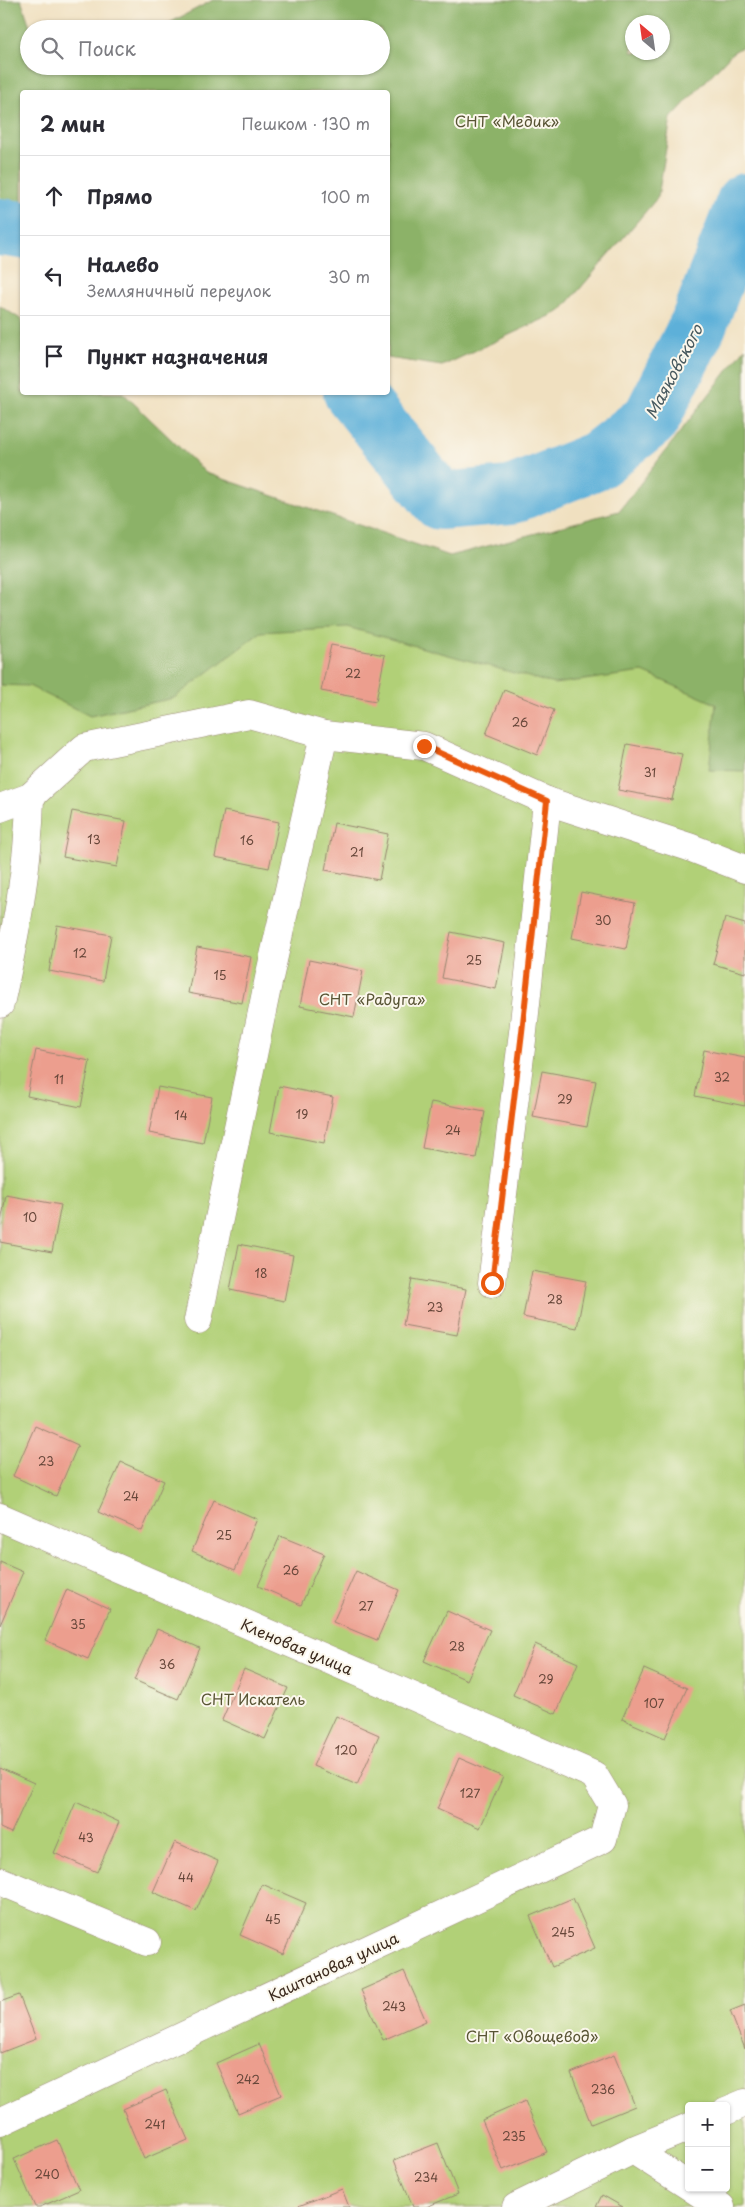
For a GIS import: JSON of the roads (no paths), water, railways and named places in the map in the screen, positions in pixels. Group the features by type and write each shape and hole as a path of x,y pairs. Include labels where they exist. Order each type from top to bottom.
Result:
{"street":[{"path":"0,808 30,796 84,748 249,714 324,735 424,746 547,801 689,847 745,869"},
{"path":"198,1320 269,978 324,735"},
{"path":"0,1004 14,938 29,826 30,796"},
{"path":"492,1283 547,801"},
{"name":"Кленовая улица","path":"0,1517 594,1775"},
{"name":"Каштановая улица","path":"0,2122 602,1839 612,1805 594,1775"},
{"path":"0,1882 147,1942"},
{"path":"730,2109 745,2103"},
{"path":"516,2207 632,2150 685,2129"},
{"path":"632,2150 685,2184"},
{"path":"698,2192 721,2207"}],"waterway":[{"name":"Маяковского","path":"354,395 440,501 511,495 598,460 651,419 698,325 745,202"},
{"name":"Маяковского","path":"0,227 20,230"}],"park label":[{"name":"СНТ «Медик»","path":"507,120"},
{"name":"СНТ «Радуга»","path":"372,998"},
{"name":"СНТ Искатель","path":"253,1698"},
{"name":"СНТ «Овощевод»","path":"532,2035"}]}
